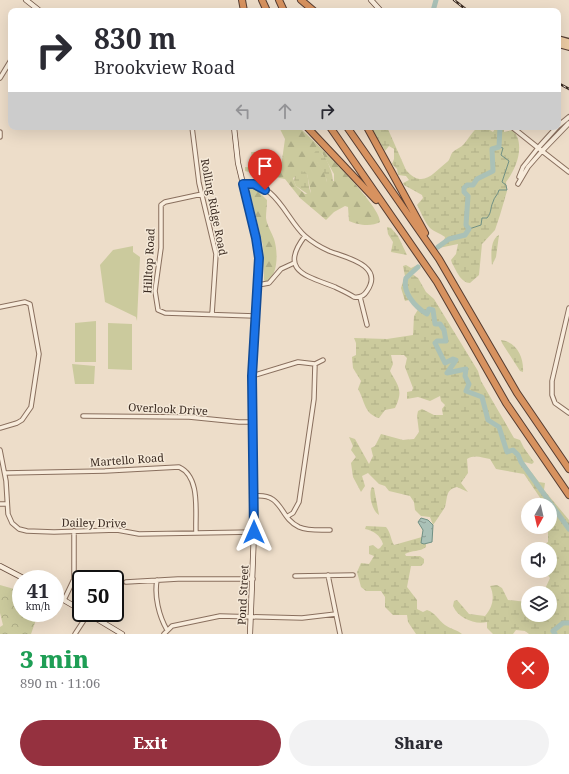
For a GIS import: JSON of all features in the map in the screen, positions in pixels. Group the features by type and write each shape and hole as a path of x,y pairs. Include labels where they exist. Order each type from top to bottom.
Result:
{"highway":[{"path":"301,0 310,8"},
{"path":"310,130 362,184 414,248"},
{"path":"332,130 437,282 506,403 569,495"},
{"path":"349,130 439,259"},
{"path":"368,130 439,259 517,393 569,469"}],"main road":[{"path":"26,0 36,8"},
{"path":"371,0 378,8"},
{"name":"Pond Street","path":"234,130 237,154 257,244 258,285 252,376 254,532 250,634"},
{"path":"0,566 12,572"},
{"path":"64,600 72,605"},
{"path":"103,622 122,634"}],"street":[{"path":"0,78 8,65"},
{"path":"561,124 569,117"},
{"path":"556,130 523,167 518,184 540,149 569,123"},
{"name":"Rolling Ridge Road","path":"192,130 202,194 216,254 212,314"},
{"path":"516,130 569,172"},
{"path":"0,132 0,137"},
{"path":"243,184 254,184 273,196 305,236 321,247 356,260 367,268 370,276 370,285 367,292 360,297 354,297 308,276 298,269 294,262 294,252 305,236"},
{"name":"Hilltop Road","path":"202,194 165,202 161,205 161,248 156,293 158,310 161,312 255,316"},
{"path":"258,285 270,283 281,269 294,262"},
{"path":"360,297 367,325"},
{"path":"0,307 25,302 31,305 39,354 31,407 22,420 0,428"},
{"path":"569,308 552,386 555,403 569,413"},
{"path":"252,376 298,362 315,364 323,360"},
{"path":"288,516 293,513 299,502 314,399 315,364"},
{"name":"Overlook Drive","path":"83,416 190,417 253,422"},
{"name":"Dailey Drive","path":"0,450 5,473 9,518 19,529 27,531 117,530 139,534 254,532"},
{"name":"Martello Road","path":"5,473 98,471 179,467 187,472 192,481 196,533"},
{"path":"254,496 264,495 271,497 301,528 330,530"},
{"path":"0,504 7,504"},
{"path":"64,600 74,577 74,531"},
{"path":"296,576 353,574"},
{"path":"328,575 340,634"},
{"path":"126,582 157,580 253,579"},
{"path":"157,580 157,599 162,622 167,630"},
{"path":"164,634 172,626 206,618 231,615 302,618 336,614"},
{"path":"75,634 82,622"}],"green space":[{"path":"280,130 302,130 346,173 359,188 370,202 380,222 373,225 364,225 349,221 348,207 345,206 334,212 326,220 300,198 285,179 269,176 259,179 253,173 245,171 245,167 279,170 281,167 285,139","holes":["322,153 334,174 334,181 327,182 325,174 317,161","301,173 307,174 311,193 305,194 296,186 293,178"]},
{"path":"373,130 388,130 406,170 412,176 418,179 423,179 433,174 448,161 452,153 463,145 475,130 490,130 493,132 494,130 504,130 504,132 513,130 517,136 519,143 518,157 510,177 506,182 507,191 500,215 495,230 482,244 479,275 470,283 461,279 451,260 456,254 458,244 439,248 445,237 428,226 417,205 423,198 422,195 404,185 403,183 409,180 406,176 398,175 397,169 392,164 394,159 394,149 389,146 385,151"},
{"path":"317,150 329,165 333,184 327,182 315,159 314,153"},
{"path":"251,152 266,152 267,159 252,160"},
{"path":"304,171 308,176 311,193 309,195 296,186 294,181 295,175"},
{"path":"255,188 267,200 266,218 268,227 274,239 277,257 273,275 265,282 263,246 250,192 250,189"},
{"path":"387,227 391,228 398,236 407,255 391,252 393,242 388,234"},
{"path":"499,235 496,257 492,265 491,253 493,244 496,237"},
{"path":"133,246 133,252 140,257 137,321 136,317 105,302 100,265 113,250"},
{"path":"406,265 411,268 417,265 412,274 418,278 426,292 434,299 478,371 481,381 514,438 520,440 534,462 532,464 524,462 525,464 539,482 545,483 544,490 551,498 540,498 524,474 496,469 490,459 476,457 467,459 468,473 461,483 468,492 457,487 450,490 445,507 433,525 430,517 421,516 415,510 414,502 410,496 389,491 368,473 362,476 365,486 361,492 353,477 351,463 356,457 351,450 353,446 349,437 355,439 369,464 373,456 371,448 375,446 381,434 403,440 414,439 419,432 417,416 418,411 422,409 434,415 443,415 442,409 445,405 441,401 440,396 430,401 418,397 407,399 407,392 412,391 413,388 405,367 407,358 404,355 391,355 393,364 390,371 399,388 398,402 395,408 385,410 379,418 374,416 368,410 358,389 361,381 353,368 352,357 356,355 356,343 354,338 387,339 413,335 414,316 419,308 409,300 405,301 401,288 405,276 403,266"},
{"path":"96,321 96,362 75,362 75,323"},
{"path":"108,323 132,324 132,370 108,369"},
{"path":"501,340 507,341 515,347 521,356 523,372 520,371"},
{"path":"72,364 95,366 94,384 75,384"},
{"path":"372,487 374,488 379,515 374,510 371,502 370,494"},
{"path":"557,506 569,520 569,634 529,634 525,631 516,630 513,634 493,634 487,628 487,622 482,623 467,620 455,610 453,606 454,601 457,600 469,614 485,616 490,609 493,598 490,586 497,585 502,588 508,600 521,601 521,622 557,622 557,586 546,586 550,578 557,578 557,542 548,542 548,534 557,534"},
{"path":"366,526 386,527 394,545 422,537 422,544 426,544 426,547 421,550 405,554 406,556 420,556 424,559 424,563 421,566 411,566 407,587 417,600 417,609 423,612 427,610 430,611 449,628 462,634 416,634 408,622 407,615 393,615 385,607 385,597 381,591 366,591 361,587 357,572 361,563 369,564 374,556 369,554 369,546 373,545 378,549 383,544 376,534 365,529"},
{"path":"0,585 12,588 12,622 35,622 31,634 0,634 0,627 3,625 0,613"}],"water":[{"path":"421,518 428,520 433,525 432,542 424,544 421,543 423,530 418,522"}],"waterway":[{"path":"434,8 436,0"},
{"path":"438,247 449,239 465,235 469,229 466,225 468,196 464,192 464,188 467,185 473,185 477,179 493,171 492,149 499,147 500,130"},
{"path":"469,229 481,225 482,218 487,218 490,214 499,190 507,190 506,185 502,182 509,161 501,155 503,148 499,147"},
{"path":"418,267 406,278 406,289 410,299 422,311 427,314 429,309 433,310 435,324 440,324 444,330 446,341 437,341 435,343 445,363 453,359 456,360 447,373 466,369 465,376 469,384 466,391 482,397 488,420 499,427 507,452 513,450 518,455 521,462 569,529"},
{"path":"555,634 553,631 563,623 569,623"}],"railway":[{"path":"454,0 464,8"},
{"path":"561,85 569,89"}],"route":[{"path":"254,532 252,376 259,258 256,238 243,184 254,184 265,190"}]}
